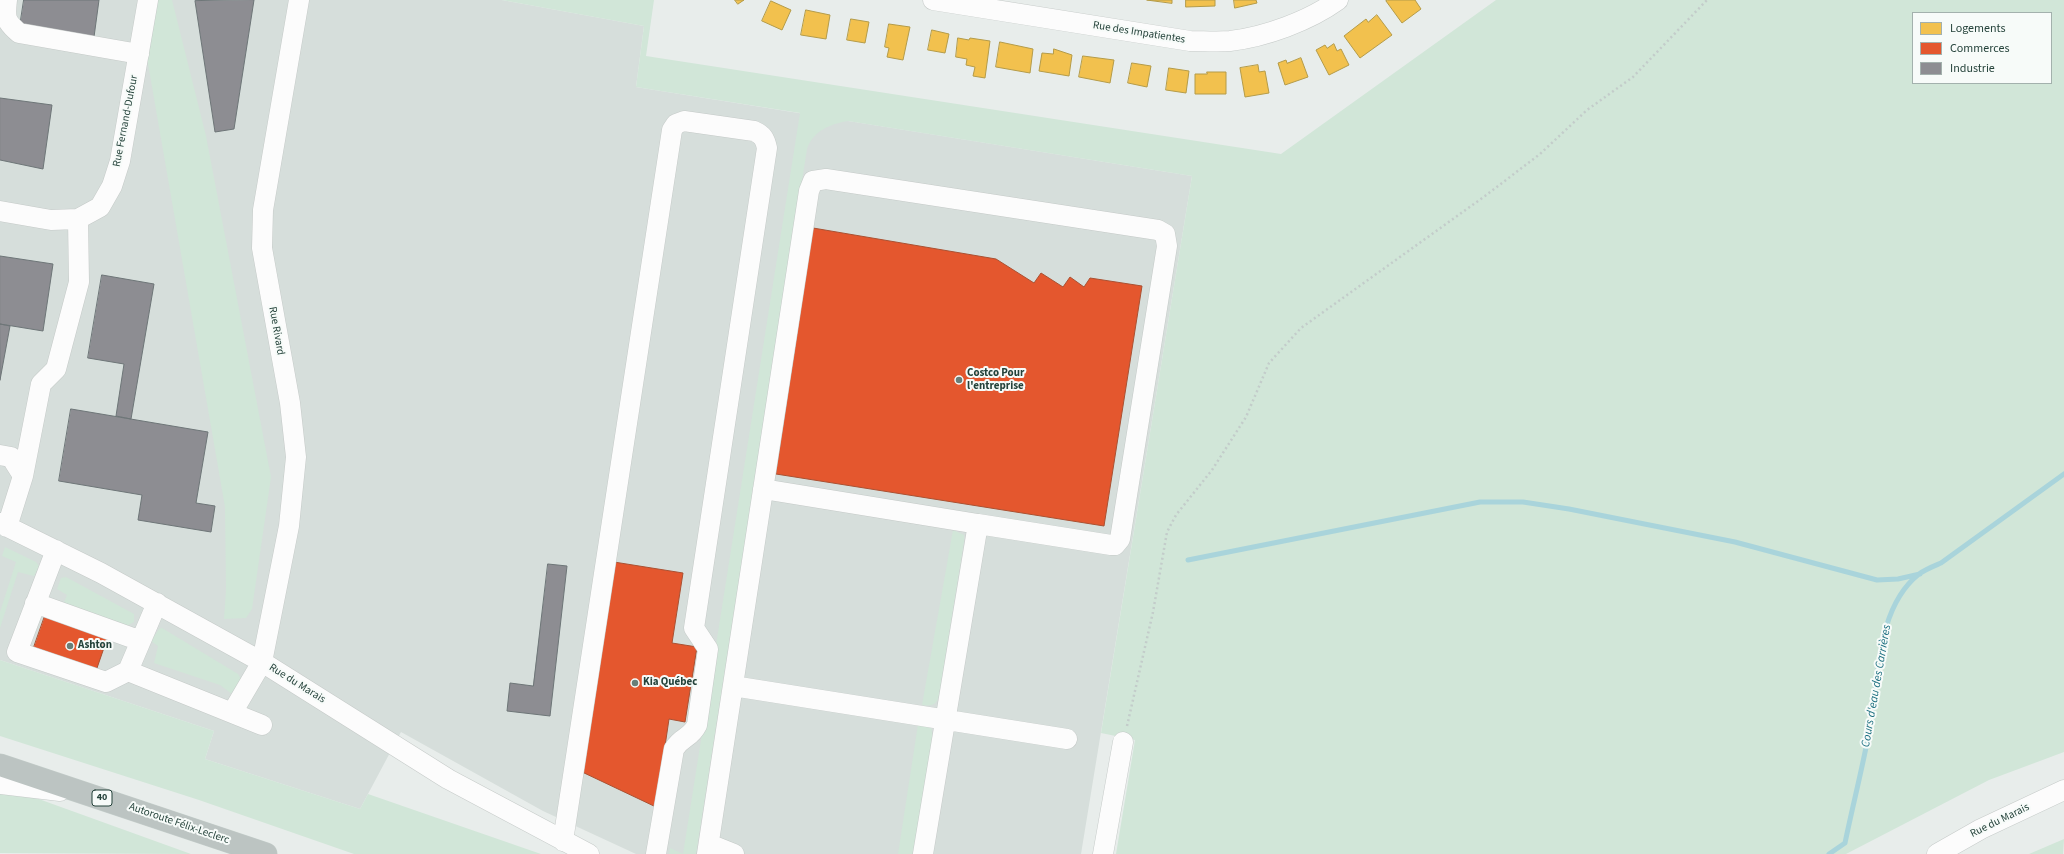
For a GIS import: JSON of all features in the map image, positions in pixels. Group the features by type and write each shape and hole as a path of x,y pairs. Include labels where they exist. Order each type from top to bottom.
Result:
{"highway":[{"name":"Autoroute Félix-Leclerc","path":"0,765 91,794 266,854"}],"street":[{"path":"7,0 6,19 9,25 19,33 139,54"},
{"name":"Rue Fernand-Dufour","path":"0,211 51,220 78,219 100,207 112,186 120,161 148,0"},
{"name":"Rue Rivard","path":"232,713 262,662 289,526 296,457 290,403 262,248 263,210 299,0"},
{"name":"Rue des Impatientes","path":"933,0 1190,41 1229,41 1271,32 1326,9 1338,0"},
{"path":"563,841 672,130 676,124 684,121 692,122 754,131 761,134 765,140 767,148 694,628 708,649 698,717 692,734 679,741 674,749 656,854"},
{"path":"734,854 708,849 763,489 809,191 813,181 826,179 1162,231 1167,239 1167,246 1120,539 1115,544 1111,545 763,489"},
{"path":"4,525 23,476 41,384 56,369 78,282 78,219"},
{"path":"0,455 11,457 23,476"},
{"path":"923,854 978,524"},
{"name":"Rue du Marais","path":"4,525 56,550 262,662 448,779 589,854"},
{"path":"56,550 17,652 106,682 128,671 157,604"},
{"path":"35,603 141,641"},
{"path":"128,671 262,725"},
{"path":"733,686 1067,739"},
{"path":"1104,854 1123,742"},
{"path":"0,784 91,794"},
{"name":"Rue du Marais","path":"1937,854 1981,829 2064,790"}],"path":[{"path":"1123,742 1153,612 1167,532 1176,515 1212,470 1246,417 1269,363 1301,328 1485,196 1540,154 1587,110 1633,77 1707,0"}],"shaded area":[{"path":"0,0 502,0 644,26 636,87 1192,176 1081,854 636,854 543,811 401,732 360,809 205,759 214,731 0,660"}],"green space":[{"path":"156,0 172,0 206,136 271,477 252,609 246,618 224,619 226,590 225,507 147,58"},
{"path":"502,0 654,0 646,56 1281,154 1496,0 2064,0 2064,752 1989,780 1846,854 1116,854 1135,740 1101,733 1192,176 848,121 823,129 813,137 807,149 696,854 683,854 800,113 636,87 644,26"},
{"path":"953,530 964,535 964,541 939,696 935,704 922,705"},
{"path":"5,547 36,562 39,566 34,576 18,572 0,628 0,612 16,562 2,556"},
{"path":"66,577 134,614 134,622 125,627 62,607 67,595 57,589 61,578"},
{"path":"162,628 238,674 241,679 232,694 220,685 154,663 158,646 151,641 159,629"},
{"path":"0,660 214,731 205,759 360,809 368,794 541,854 354,854 199,800 0,736"},
{"path":"918,724 931,728 933,738 914,854 898,854"},
{"path":"0,785 191,854 0,853"},
{"path":"2064,839 2063,854 2029,854"},
{"path":"670,848 683,854 669,854"}],"building: Logements":[{"path":"735,0 744,0 738,4"},
{"path":"1147,0 1172,0 1172,3"},
{"path":"1186,0 1215,0 1215,6 1186,7"},
{"path":"1234,0 1256,0 1257,3 1235,8"},
{"path":"1415,0 1421,9 1402,23 1386,1"},
{"path":"771,1 791,10 782,30 762,21"},
{"path":"806,10 830,15 826,39 801,35"},
{"path":"1377,15 1392,35 1360,58 1344,36 1366,19 1368,22"},
{"path":"851,19 869,22 865,43 847,40"},
{"path":"889,24 910,27 903,60 887,57 889,48 885,47"},
{"path":"932,30 949,34 945,53 928,50"},
{"path":"958,38 990,41 985,78 973,76 975,67 966,65 967,59 956,57"},
{"path":"1000,42 1033,49 1030,73 996,67"},
{"path":"1334,44 1337,51 1341,49 1349,65 1329,75 1316,50 1325,45 1327,48"},
{"path":"1054,49 1072,55 1069,76 1039,71 1042,53 1053,54"},
{"path":"1083,56 1114,60 1110,83 1079,77"},
{"path":"1301,58 1308,77 1285,85 1278,63 1286,60 1287,63"},
{"path":"1132,63 1151,66 1147,87 1128,83"},
{"path":"1258,65 1259,72 1265,71 1269,93 1245,97 1240,68"},
{"path":"1169,68 1189,71 1186,93 1166,90"},
{"path":"1207,72 1226,72 1226,94 1195,94 1195,74 1207,74"}],"building: Commerces":[{"name":"Costco Pour l'entreprise","path":"813,228 996,259 1034,283 1041,273 1063,287 1070,277 1084,287 1090,278 1142,286 1104,526 776,474"},
{"path":"614,562 683,573 672,643 697,647 685,722 669,719 656,807 580,771"},
{"path":"46,613 104,635 107,639 97,668 93,671 33,650"}],"building: Industrie":[{"path":"24,0 99,0 94,37 20,26"},
{"path":"254,0 234,129 215,132 195,1"},
{"path":"0,98 52,105 43,169 0,160"},
{"path":"0,256 53,264 43,331 0,324"},
{"path":"102,275 154,284 131,419 116,416 124,364 88,358"},
{"path":"0,324 10,326 0,380"},
{"path":"71,409 208,432 196,503 215,506 211,532 138,520 142,495 59,481"},
{"path":"548,564 567,566 550,716 507,711 510,683 533,686"}],"waterway":[{"name":"Cours d'eau des Carrières","path":"1829,854 1845,843 1870,727 1882,645 1887,624 1894,605 1905,588 1919,574 1941,563 2064,474"},
{"path":"1188,560 1480,502 1523,502 1569,509 1735,542 1877,580 1898,579 1920,574"}],"place":[{"name":"Costco Pour l'entreprise","path":"959,380"},
{"name":"Ashton","path":"70,646"},
{"name":"Kia Québec","path":"635,683"}]}
